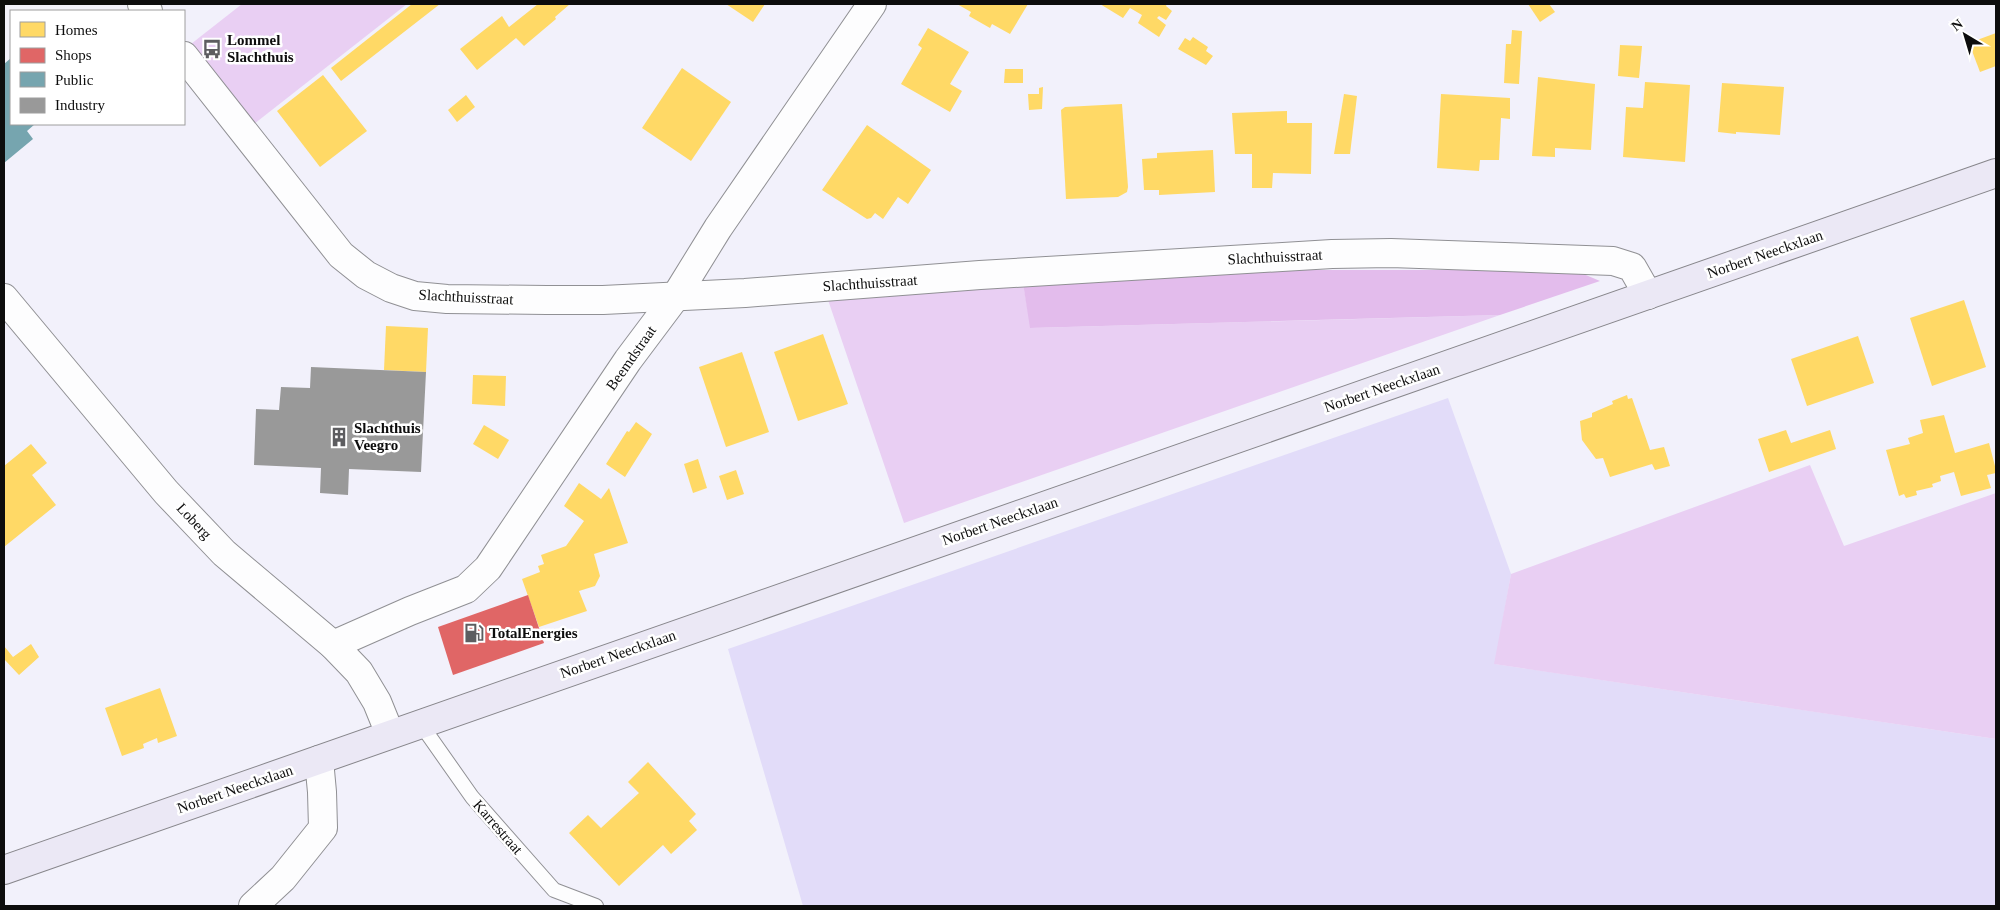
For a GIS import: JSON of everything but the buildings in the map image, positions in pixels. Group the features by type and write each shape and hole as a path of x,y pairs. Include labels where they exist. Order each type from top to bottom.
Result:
{"main road":[{"name":"Norbert Neeckxlaan","path":"4,870 1996,173"}],"street":[{"name":"Beemdstraat","path":"333,645 466,589 488,568 628,360 676,296 718,228 872,4"},
{"name":"Slachthuisstraat","path":"185,57 341,256 366,275 390,288 415,296 447,299 594,300 745,293 980,275 1255,258 1391,253 1613,261 1632,267 1648,295"},
{"name":"Loberg","path":"4,298 166,492 224,553 333,645 359,672 377,702 390,734"},
{"path":"253,906 283,878 323,828 319,760"}],"lane":[{"name":"Karrestraat","path":"420,723 472,797 554,890 596,906"}],"shaded area":[{"path":"242,4 407,4 254,124 191,44"},
{"path":"1219,270 1574,270 1600,281 1500,315 1030,328 1023,283"},
{"path":"1023,283 1031,328 1500,315 904,523 827,297"},
{"path":"1448,398 1511,574 1495,664 1996,739 1996,906 803,906 728,649"},
{"path":"1810,465 1844,546 1996,493 1996,739 1494,664 1511,574"}],"place":[{"name":"Lommel Slachthuis","path":"212,49"},
{"name":"Slachthuis Veegro","path":"339,437"},
{"name":"TotalEnergies","path":"474,633"}]}
